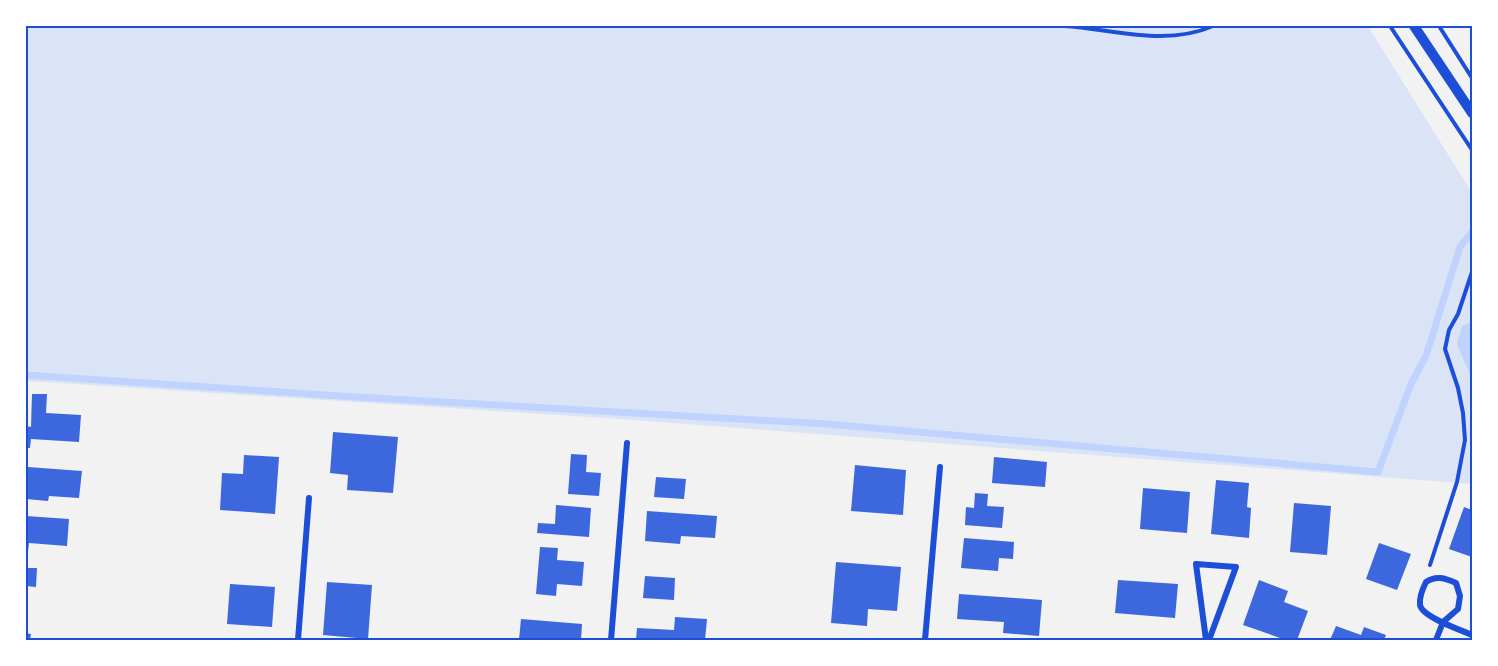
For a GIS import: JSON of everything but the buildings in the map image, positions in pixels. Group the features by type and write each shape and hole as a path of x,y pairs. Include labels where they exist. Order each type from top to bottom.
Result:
{"street":[{"path":"1414,26 1473,112"},
{"path":"611,640 627,443"},
{"path":"925,640 940,467"},
{"path":"298,640 309,498"},
{"path":"1196,564 1236,567 1208,640 1196,564"},
{"path":"1436,640 1443,622 1458,609 1460,596 1456,584 1447,579 1431,578 1422,590 1420,604 1423,610 1443,622 1473,635"}],"path":[{"path":"1064,26 1158,36 1182,34 1213,26"},
{"path":"1390,26 1473,150"},
{"path":"1439,26 1473,78"},
{"path":"1431,578 1430,563 1457,482 1465,440 1458,388 1445,349 1449,330 1467,294 1473,272"}],"shaded area":[{"path":"26,26 1368,26 1472,193 1472,484 620,419 26,381"}],"water":[{"path":"1472,322 1472,379 1457,344 1462,326"}],"waterway":[{"path":"26,375 356,397 827,424 1378,472 1411,384 1426,356 1460,247 1472,232"}]}
